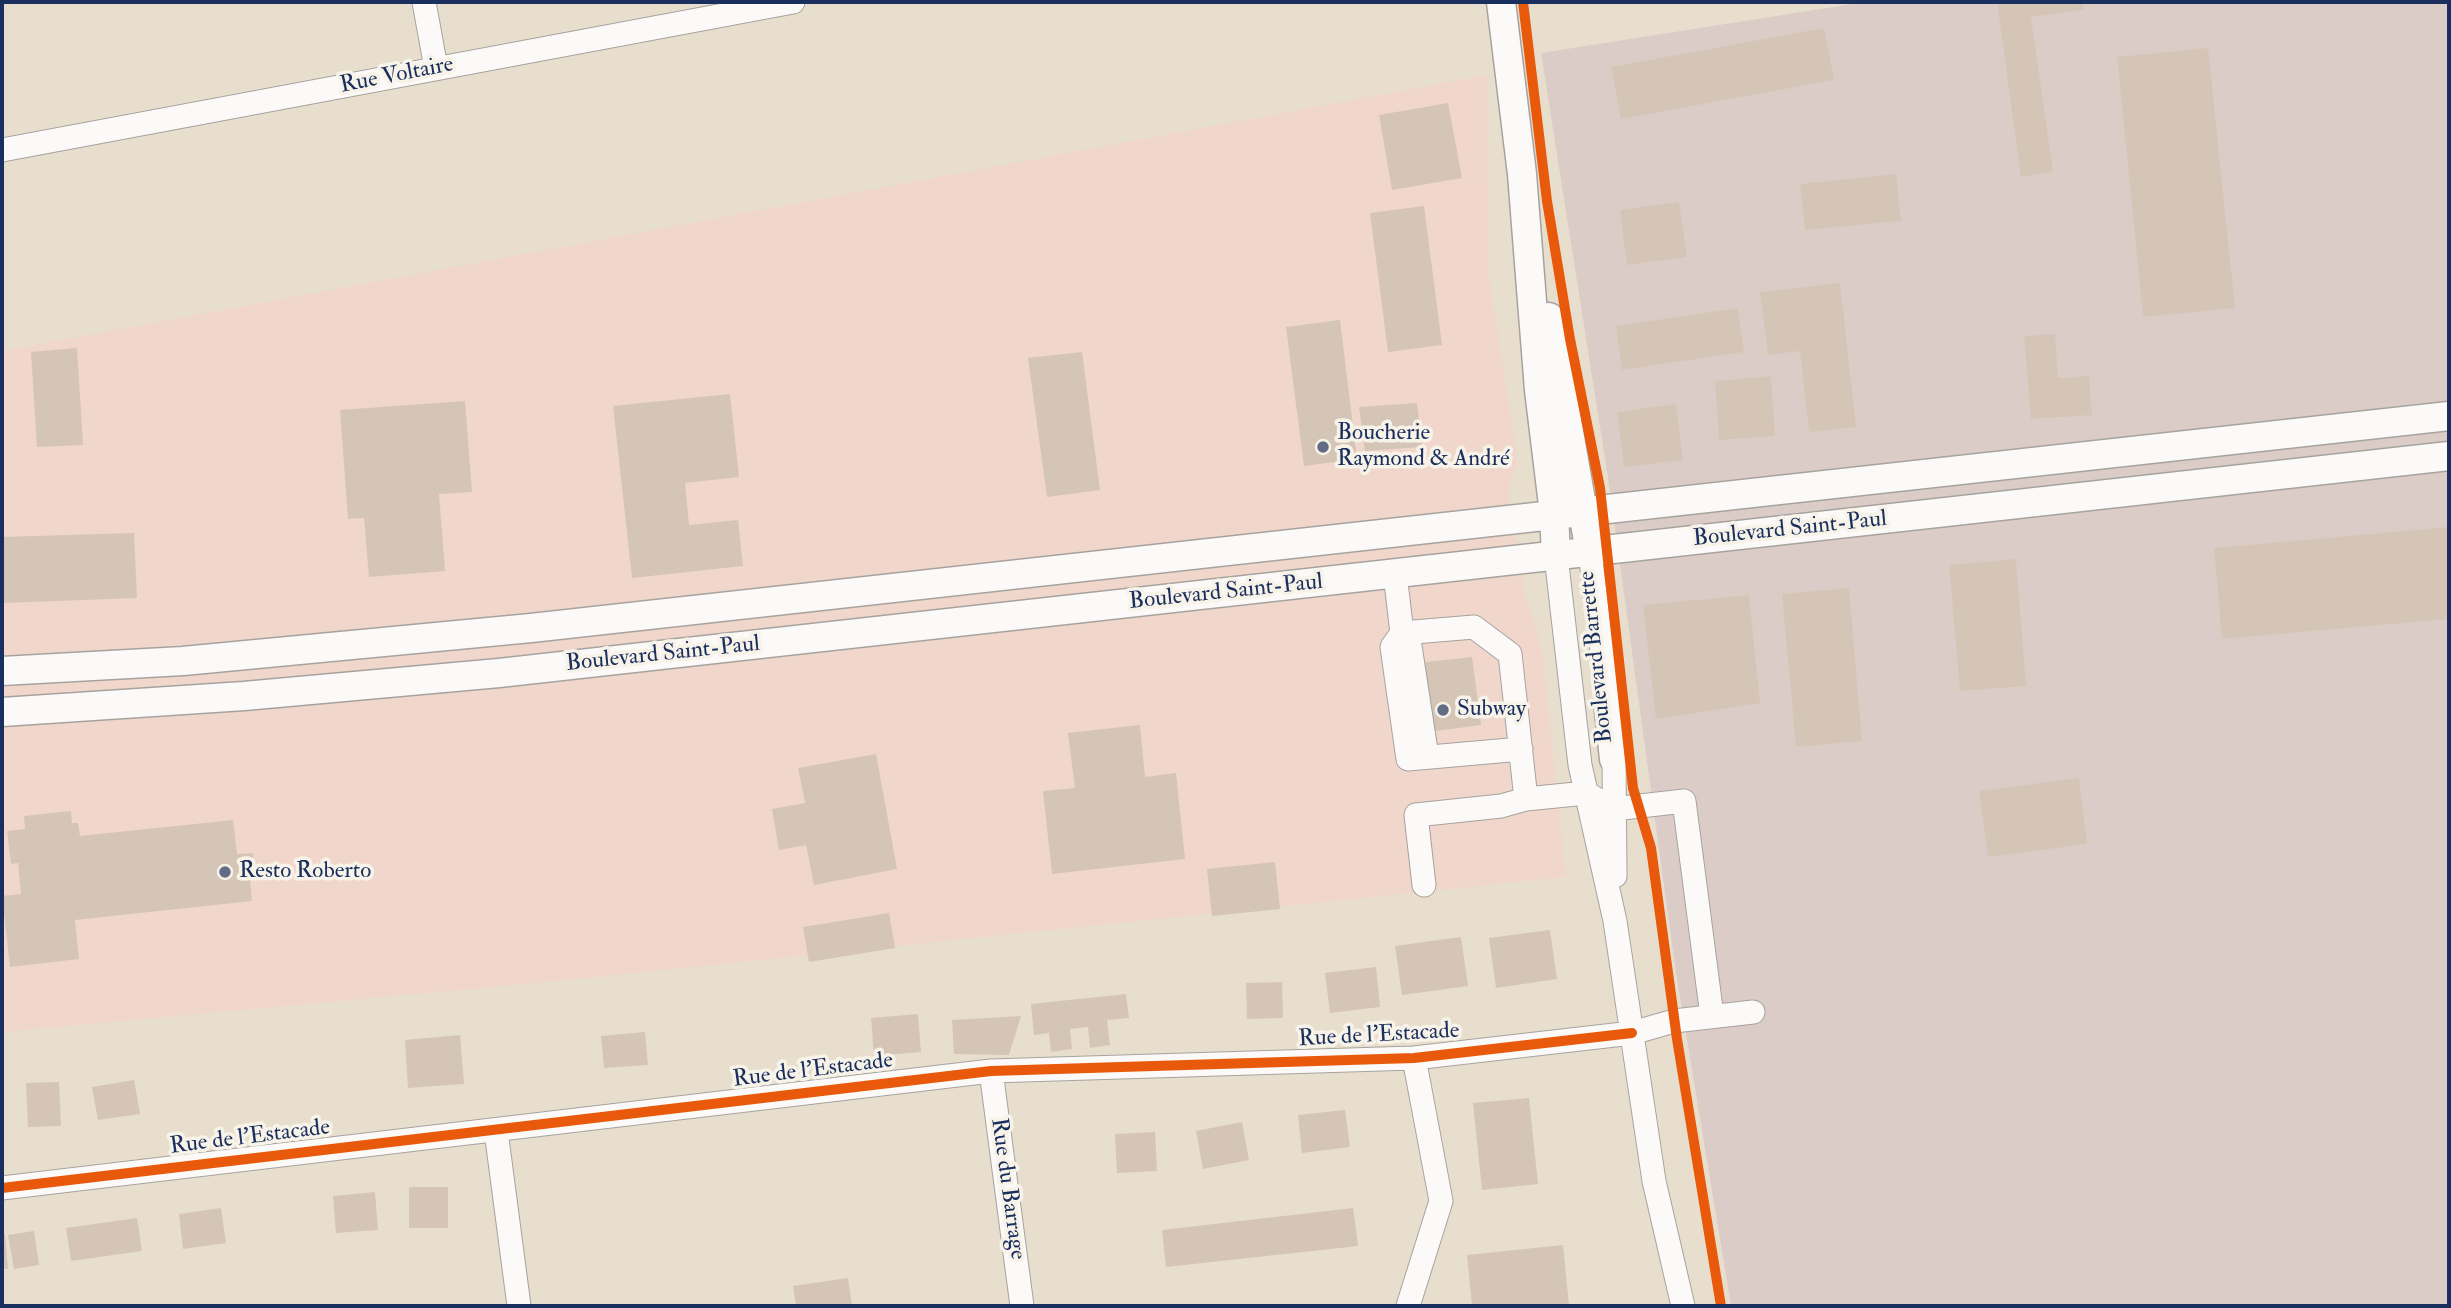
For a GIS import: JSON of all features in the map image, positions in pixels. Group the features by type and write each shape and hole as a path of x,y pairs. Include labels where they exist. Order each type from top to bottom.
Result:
{"main road":[{"name":"Boulevard Barrette","path":"1501,2 1522,174 1568,419 1568,512 1556,556"},
{"name":"Boulevard Saint-Paul","path":"2,671 183,661 504,631 2449,416"},
{"name":"Boulevard Saint-Paul","path":"2,712 170,702 370,685 2449,456"},
{"name":"Boulevard Barrette","path":"1568,512 1591,552"},
{"name":"Boulevard Barrette","path":"1608,701 1614,759"}],"street":[{"path":"424,2 436,68"},
{"name":"Rue Voltaire","path":"2,150 793,2"},
{"name":"Boulevard Barrette","path":"1591,552 1608,701"},
{"name":"Boulevard Barrette","path":"1556,556 1580,765 1615,921 1654,1181 1683,1306"},
{"path":"1395,574 1402,633 1392,648 1408,759 1521,749"},
{"path":"1402,633 1474,627 1510,654 1526,799"},
{"name":"Boulevard Barrette","path":"1614,759 1615,921"},
{"path":"1424,885 1416,815 1586,793 1614,809 1684,801 1712,1016"},
{"name":"Rue de l'Estacade","path":"2,1188 991,1071 1414,1058 1632,1033 1674,1021 1753,1012"},
{"path":"1408,1306 1441,1200 1414,1058"},
{"name":"Rue du Barrage","path":"991,1071 1022,1306"},
{"path":"496,1131 519,1306"}],"shaded area":[{"path":"1865,2 2449,2 2449,1306 1731,1306 1676,973 1609,484 1541,53"},
{"path":"1487,75 1488,272 1518,463 1508,489 1525,595 1542,651 1566,877 548,982 2,1032 2,351"}],"building":[{"path":"1997,2 2082,2 2084,10 2031,17 2053,172 2021,177"},
{"path":"1824,28 1834,80 1621,119 1611,67"},
{"path":"2208,48 2235,308 2143,317 2117,57"},
{"path":"1448,103 1462,178 1392,190 1379,115"},
{"path":"1896,174 1901,221 1805,230 1800,184"},
{"path":"1679,202 1687,257 1627,265 1620,210"},
{"path":"1424,206 1442,345 1388,352 1370,213"},
{"path":"1840,283 1856,427 1809,432 1800,351 1768,355 1760,292"},
{"path":"1738,308 1744,352 1622,370 1616,326"},
{"path":"1340,320 1357,459 1304,466 1286,327"},
{"path":"2055,334 2058,378 2089,376 2092,415 2031,419 2024,336"},
{"path":"77,348 83,445 37,447 31,352"},
{"path":"1082,352 1100,490 1047,497 1028,358"},
{"path":"1771,376 1775,436 1719,440 1715,381"},
{"path":"730,394 739,477 685,483 689,525 738,520 743,566 632,578 613,406"},
{"path":"465,401 472,492 439,494 445,571 369,577 364,518 348,519 340,410"},
{"path":"1417,403 1422,447 1365,451 1359,407"},
{"path":"1676,404 1683,460 1624,467 1617,412"},
{"path":"2449,527 2449,619 2222,639 2214,548"},
{"path":"134,533 137,598 2,603 2,537"},
{"path":"2016,559 2026,686 1960,691 1949,565"},
{"path":"1849,588 1862,741 1796,747 1782,594"},
{"path":"1749,595 1760,703 1656,719 1643,605"},
{"path":"1472,657 1481,725 1428,732 1419,663"},
{"path":"1140,725 1145,777 1176,773 1185,859 1052,874 1043,791 1075,788 1068,733"},
{"path":"876,754 897,869 814,885 806,845 779,850 772,809 805,803 798,768"},
{"path":"2079,778 2087,844 1988,857 1979,791"},
{"path":"71,811 72,823 78,823 80,836 233,820 237,854 253,853 254,868 249,869 252,901 75,920 79,959 10,967 2,896 21,894 18,863 11,864 7,831 25,829 24,816"},
{"path":"1275,862 1280,909 1212,916 1207,869"},
{"path":"889,913 895,948 809,962 803,927"},
{"path":"1550,930 1557,979 1496,988 1489,938"},
{"path":"1461,937 1468,986 1402,995 1395,946"},
{"path":"1376,967 1380,1007 1330,1013 1325,973"},
{"path":"1282,982 1283,1018 1247,1019 1246,983"},
{"path":"1126,994 1129,1018 1107,1020 1110,1045 1090,1048 1088,1027 1070,1029 1072,1049 1051,1052 1049,1033 1034,1035 1031,1004"},
{"path":"918,1014 921,1052 874,1056 871,1018"},
{"path":"1021,1016 1009,1055 954,1054 952,1020"},
{"path":"645,1032 648,1065 604,1068 601,1036"},
{"path":"460,1035 464,1084 408,1088 405,1040"},
{"path":"134,1080 140,1114 98,1120 92,1087"},
{"path":"59,1082 61,1126 28,1127 26,1083"},
{"path":"1529,1098 1538,1184 1482,1190 1473,1103"},
{"path":"1345,1110 1350,1147 1302,1153 1298,1115"},
{"path":"1242,1122 1249,1160 1203,1169 1196,1131"},
{"path":"1155,1132 1157,1171 1117,1173 1115,1134"},
{"path":"409,1187 448,1187 448,1228 409,1228"},
{"path":"375,1192 378,1230 336,1233 333,1196"},
{"path":"221,1208 226,1243 183,1249 179,1214"},
{"path":"1353,1208 1358,1246 1166,1267 1162,1230"},
{"path":"137,1218 142,1251 71,1261 66,1228"},
{"path":"34,1231 39,1265 14,1269 8,1235"},
{"path":"5,1234 8,1269 2,1269 2,1235"},
{"path":"1563,1245 1569,1306 1472,1306 1467,1255"},
{"path":"848,1278 852,1306 796,1306 793,1286"}],"cycle path":[{"path":"1523,2 1547,201 1570,339 1600,488 1633,788 1651,848 1677,1039 1721,1306"},
{"path":"2,1188 991,1071 1414,1058 1632,1033"}],"place":[{"name":"Boucherie Raymond & André","path":"1323,447"},
{"name":"Subway","path":"1443,710"},
{"name":"Resto Roberto","path":"225,872"}]}
